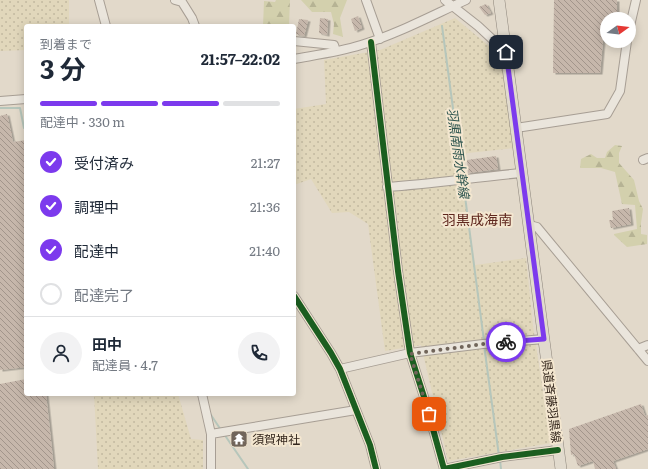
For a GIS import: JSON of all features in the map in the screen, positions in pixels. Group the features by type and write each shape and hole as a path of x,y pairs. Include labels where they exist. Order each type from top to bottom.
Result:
{"main road":[{"name":"県道斉藤羽黒線","path":"499,0 561,469"}],"street":[{"path":"100,0 106,24"},
{"path":"175,0 182,2 194,24"},
{"path":"366,0 380,39"},
{"path":"446,0 478,26 506,52"},
{"path":"296,59 358,46 380,39 466,0"},
{"path":"633,12 636,0"},
{"path":"296,41 334,45 336,50"},
{"path":"371,42 387,187 410,354 425,400 444,469 499,458 558,450"},
{"path":"516,128 608,114 620,90 626,48"},
{"path":"0,101 24,100"},
{"path":"387,187 438,183 522,172"},
{"path":"529,225 538,227 600,304 648,360"},
{"path":"296,299 340,369 370,445 376,469"},
{"path":"340,369 410,354 485,344 544,339"},
{"path":"638,349 648,345"},
{"path":"202,396 211,434 211,469"},
{"path":"211,434 356,410"}],"shaded area":[{"path":"0,0 69,0 69,24 24,24 24,50 0,51"},
{"path":"455,18 500,55 514,148 459,154 475,265 526,258 533,326 551,443 448,461 421,345 385,351 368,224 349,212 332,213 311,179 296,184 296,109 326,104 324,60 380,50"},
{"path":"94,396 179,396 191,439 203,440 203,469 98,469"}],"green space":[{"path":"276,0 290,0 289,24 263,24 264,1 275,2"},
{"path":"301,0 347,0 340,18 343,37 333,34 334,24 331,12 312,12"},
{"path":"615,145 622,146 619,153 619,163 634,180 639,201 643,209 641,234 647,235 647,244 627,247 614,235 637,229 635,205 622,204 615,172 601,168 580,168 581,159 591,154 597,158 605,158 607,152"}],"building":[{"path":"554,0 617,0 617,12 600,12 600,48 602,48 600,73 553,73"},
{"path":"486,4 491,13 485,15 479,7"},
{"path":"358,16 362,28 355,31 351,19"},
{"path":"320,18 328,19 327,35 319,33"},
{"path":"299,19 308,20 304,36 296,34"},
{"path":"7,114 13,142 24,140 24,367 0,370 0,116"},
{"path":"496,156 498,169 468,173 467,160"},
{"path":"629,208 631,224 611,228 609,220 613,220 612,211"},
{"path":"24,379 24,396 46,396 54,469 0,469 0,384"},
{"path":"641,404 645,416 648,415 648,449 613,461 616,469 595,469 593,461 578,466 574,454 571,455 569,429"}],"waterway":[{"name":"羽黒南雨水幹線","path":"442,26 462,176"},
{"path":"0,108 20,108 24,128"},
{"name":"羽黒南雨水幹線","path":"463,181 484,341"},
{"name":"羽黒南雨水幹線","path":"484,345 499,456"},
{"path":"209,412 221,430"},
{"path":"224,434 248,469"},
{"name":"羽黒南雨水幹線","path":"500,460 501,469"}],"cycle path":[{"path":"371,42 398,271 410,353 444,469 502,457 558,450"},
{"path":"296,299 340,369 370,445 376,469"}],"way so far":[{"path":"429,414 410,354 506,342"}],"place":[{"name":"須賀神社","path":"239,439"}],"district":[{"name":"羽黒成海南","path":"477,219"}],"route":[{"path":"506,52 544,339 506,342"}]}
